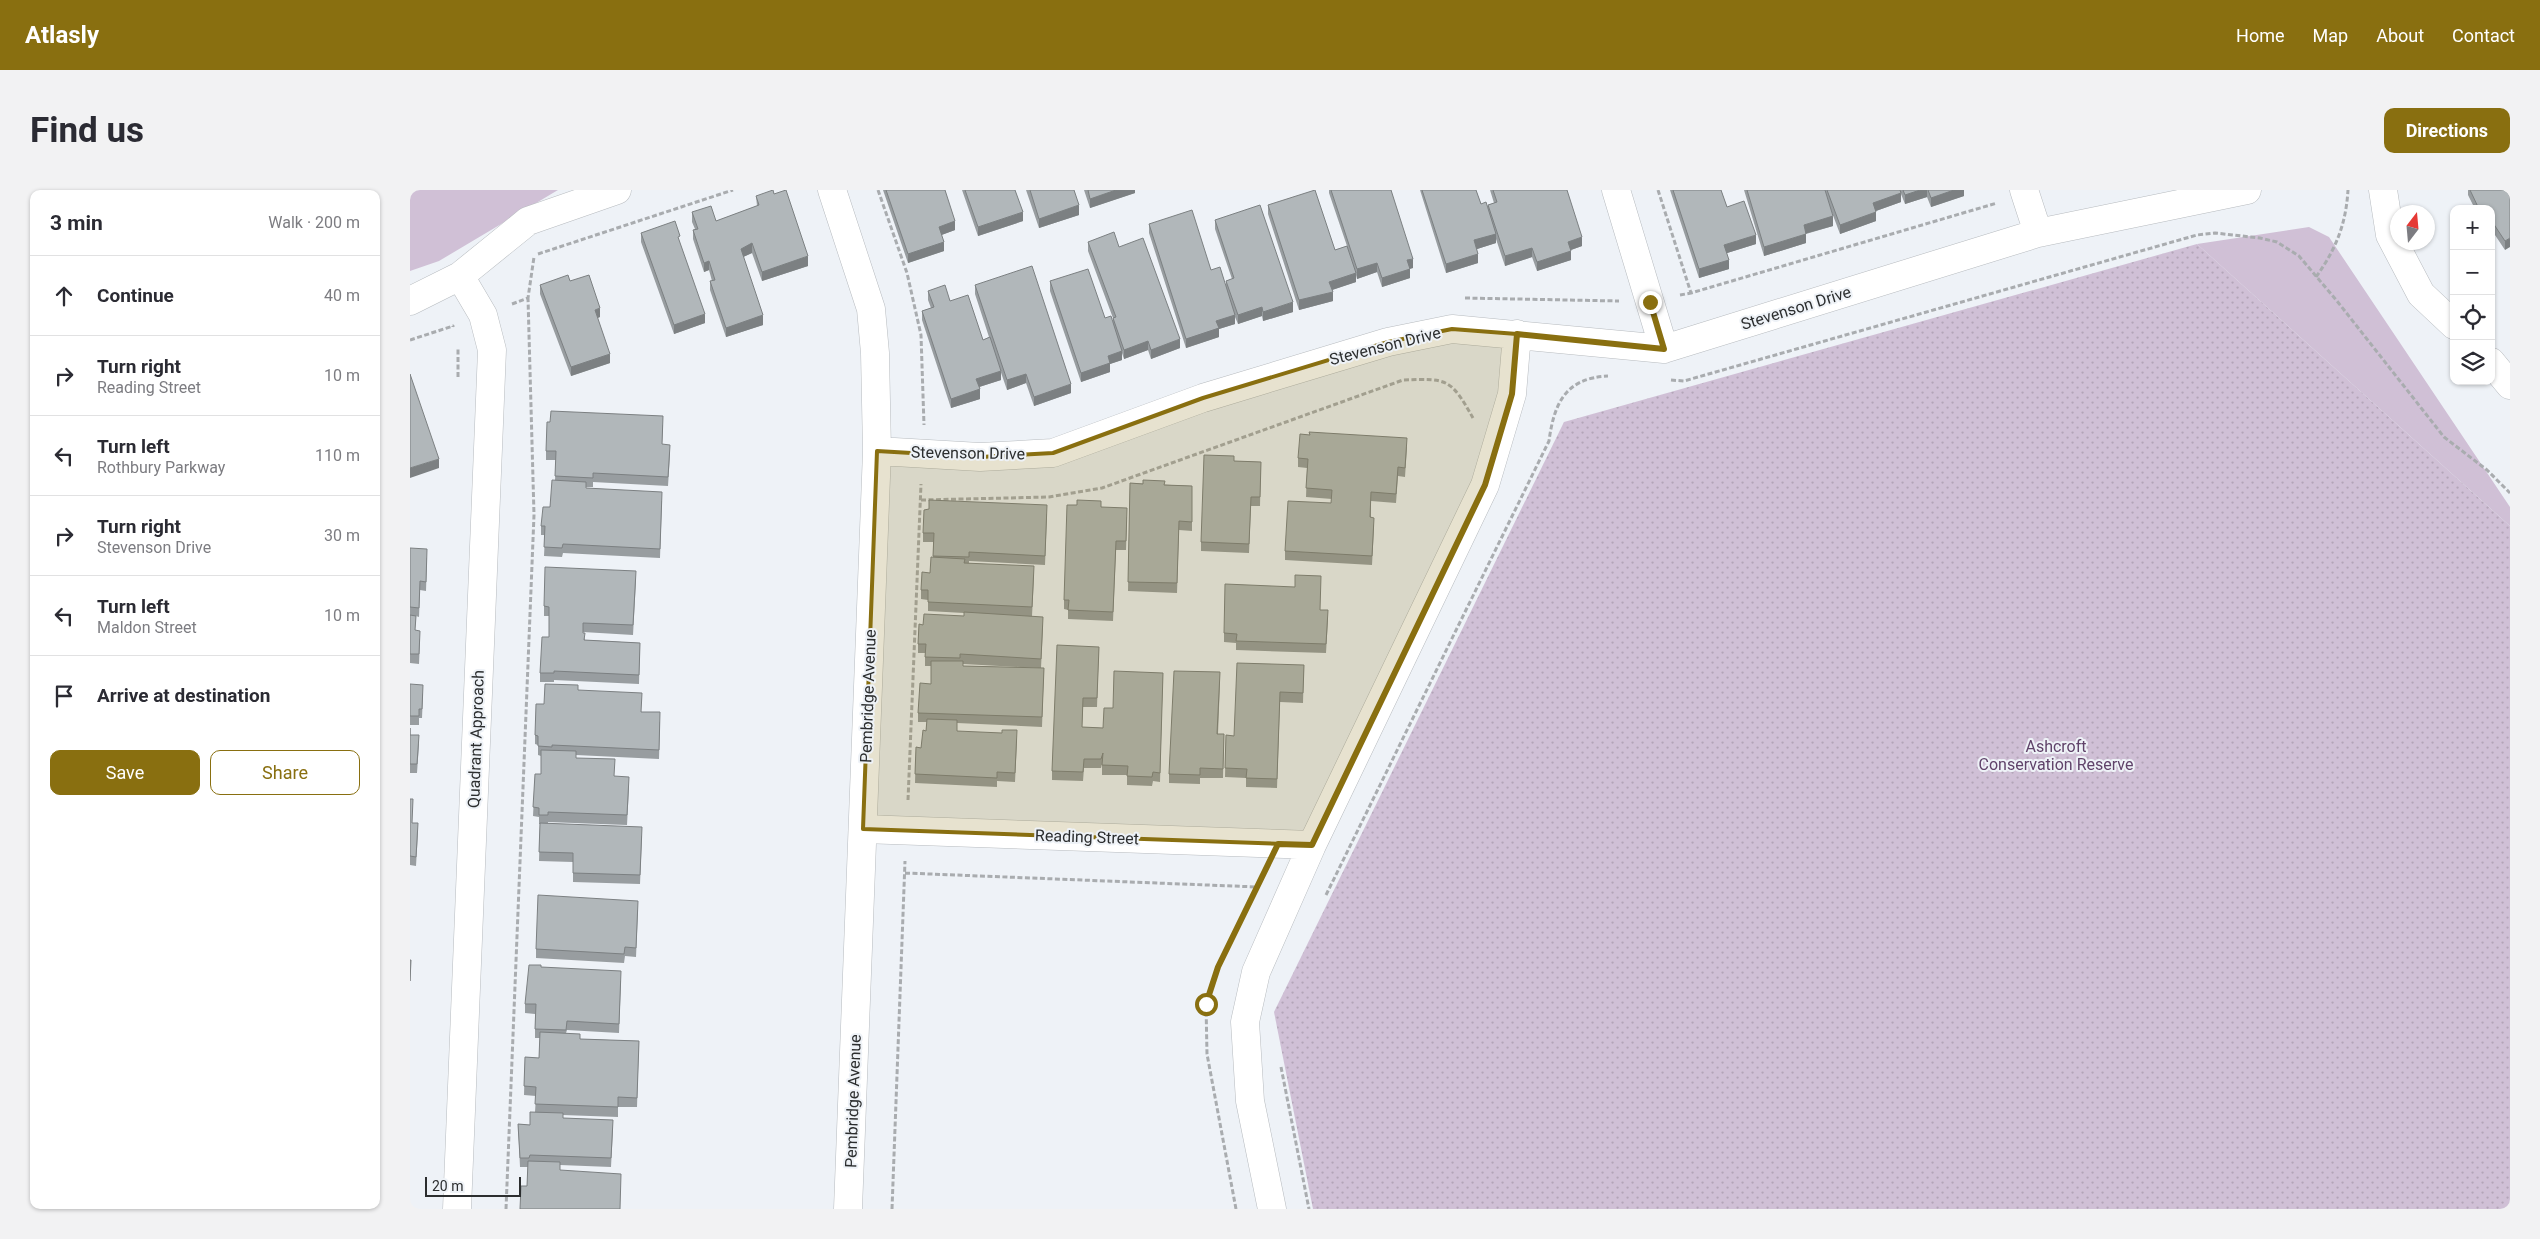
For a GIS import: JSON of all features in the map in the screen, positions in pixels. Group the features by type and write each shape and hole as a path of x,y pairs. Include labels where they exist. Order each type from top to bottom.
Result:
{"street":[{"path":"410,301 460,276 528,221 617,190"},
{"name":"Pembridge Avenue","path":"832,190 871,309 875,353 877,451 848,1209"},
{"path":"1616,190 1664,349"},
{"name":"Stevenson Drive","path":"877,451 980,457 1052,453 1203,398 1388,342 1452,329 1664,349 2038,233 2247,190"},
{"path":"2382,190 2390,235 2421,294 2450,322"},
{"path":"2012,196 2038,233"},
{"name":"Quadrant Approach","path":"456,1209 492,350 483,315 460,276"},
{"path":"1272,1209 1250,1102 1245,1022 1256,972 1312,845 1485,485 1512,394 1517,334"},
{"path":"2495,367 2510,385"},
{"name":"Reading Street","path":"863,828 1312,845"}],"path":[{"path":"506,1209 534,514 528,298 534,255 733,190"},
{"path":"878,190 907,273 921,335 924,426 934,426"},
{"path":"1658,190 1692,293 2012,196"},
{"path":"2316,277 2333,253 2339,239 2346,213 2348,190"},
{"path":"1668,380 1684,381 2197,235 2240,235 2277,242 2299,256 2444,436 2487,470 2510,493"},
{"path":"452,326 528,298"},
{"path":"1461,298 1625,302"},
{"path":"1322,903 1549,441 1552,417 1563,394 1577,384 1612,376"},
{"path":"921,500 1049,497 1102,488 1403,380 1437,379 1458,391 1474,419"},
{"path":"1236,1209 1207,1054 1206,1004 1218,967 1278,844"},
{"path":"905,873 1257,887"},
{"path":"1279,1057 1309,1209"}],"highlighted area":[{"path":"1452,329 1517,334 1512,394 1485,485 1312,845 863,829 877,451 980,457 1053,453 1203,398 1388,342"}],"green space":[{"path":"410,190 558,190 439,261 410,271"},
{"path":"2309,227 2329,237 2510,507 2510,526 2197,244"},
{"name":"Ashcroft Conservation Reserve","path":"2197,244 2510,526 2510,1209 1313,1209 1274,1012 1564,422"}],"building":[{"path":"773,190 774,194 786,190 808,256 762,272 752,243 741,249 763,315 726,328 710,281 715,280 709,261 704,263 693,230 698,229 692,212 711,206 716,221 759,205 756,196"},
{"path":"886,190 945,190 955,221 939,227 944,242 908,254"},
{"path":"965,190 1015,190 1023,212 978,227"},
{"path":"1030,190 1074,190 1079,205 1039,219"},
{"path":"1088,190 1116,190 1090,199"},
{"path":"1315,190 1335,250 1347,246 1356,273 1329,282 1333,292 1299,300 1268,205"},
{"path":"1331,190 1391,190 1413,259 1407,260 1410,269 1382,278 1377,263 1357,269"},
{"path":"1422,190 1476,190 1481,204 1486,202 1496,234 1474,240 1478,254 1446,264"},
{"path":"1493,190 1567,190 1582,237 1568,242 1571,251 1537,262 1532,248 1505,256 1488,205 1497,202"},
{"path":"1673,190 1721,190 1727,207 1744,201 1756,235 1724,245 1729,260 1699,269"},
{"path":"1747,190 1825,190 1833,216 1804,225 1806,234 1764,247"},
{"path":"1827,190 1900,190 1901,193 1873,203 1876,212 1840,225"},
{"path":"1903,190 1920,190 1905,195"},
{"path":"1928,190 1954,190 1931,198"},
{"path":"2470,190 2510,190 2510,238 2505,241 2495,226 2495,205 2477,205"},
{"path":"1260,205 1293,302 1263,312 1262,307 1238,315 1226,281 1234,278 1215,220"},
{"path":"1192,210 1211,270 1220,267 1235,315 1216,321 1219,328 1186,339 1149,224"},
{"path":"675,221 680,236 678,237 705,314 674,325 641,233"},
{"path":"1114,232 1119,247 1143,238 1180,339 1151,350 1148,341 1124,350 1113,318 1116,317 1088,242"},
{"path":"1032,266 1071,384 1034,397 1026,374 1007,380 975,285"},
{"path":"1088,269 1105,318 1111,316 1122,351 1108,356 1110,363 1081,373 1050,281"},
{"path":"568,275 570,281 589,275 600,308 595,310 610,354 571,367 540,285"},
{"path":"945,285 950,301 968,295 983,340 990,337 1001,371 976,379 980,389 951,399 922,311 934,307 928,291"},
{"path":"410,374 439,459 410,468"},
{"path":"551,411 663,416 662,444 670,445 668,477 593,473 593,478 555,476 556,451 546,451 547,422 550,422"},
{"path":"1309,432 1407,438 1405,468 1398,467 1396,494 1371,492 1370,517 1374,518 1372,556 1285,551 1288,501 1331,503 1332,490 1306,488 1308,459 1298,458 1300,434 1310,435"},
{"path":"1204,455 1234,456 1234,461 1261,462 1260,497 1251,497 1249,544 1201,542"},
{"path":"552,480 586,482 586,488 662,492 660,549 563,544 562,548 544,547 545,526 541,526 543,507 550,507"},
{"path":"1143,480 1165,481 1164,485 1192,486 1192,522 1179,521 1177,583 1128,582 1130,483 1143,484"},
{"path":"929,500 1047,505 1045,556 969,552 969,557 933,556 934,533 923,533 924,510 929,509"},
{"path":"1077,500 1101,501 1101,507 1127,508 1126,541 1116,541 1113,612 1068,610 1069,600 1064,600 1067,505 1077,505"},
{"path":"410,548 427,549 426,582 420,581 419,608 410,607"},
{"path":"931,557 965,559 964,563 1034,566 1032,607 928,602 928,590 921,590 922,572 930,573"},
{"path":"545,567 636,571 633,625 583,623 583,633 585,633 584,640 640,643 639,675 554,671 554,673 540,673 542,637 549,637 549,607 544,606"},
{"path":"1295,575 1321,576 1320,610 1328,610 1326,644 1236,641 1237,634 1224,633 1225,584 1295,587"},
{"path":"964,612 1043,617 1041,659 960,654 960,658 925,657 926,644 918,644 919,624 923,625 924,614 964,616"},
{"path":"410,615 416,616 415,630 420,631 419,654 410,654"},
{"path":"1057,645 1099,647 1097,698 1083,698 1082,727 1103,728 1104,708 1113,708 1114,671 1163,673 1160,773 1153,772 1152,777 1127,776 1128,766 1102,765 1103,753 1101,759 1084,759 1083,772 1052,771"},
{"path":"931,661 963,661 963,666 1044,668 1042,717 918,713 920,683 931,684"},
{"path":"1237,663 1304,665 1303,693 1280,692 1277,779 1246,778 1247,769 1225,768 1226,735 1234,736"},
{"path":"1174,671 1220,672 1217,734 1224,734 1223,769 1200,768 1200,775 1169,774"},
{"path":"410,684 423,685 422,709 419,709 419,716 410,716"},
{"path":"545,684 578,685 578,690 642,693 641,712 660,712 659,750 538,746 538,736 535,735 536,704 544,704"},
{"path":"927,719 957,720 957,731 1002,733 1002,730 1017,730 1015,773 997,772 997,778 915,774 916,747 921,748 923,730 926,731"},
{"path":"410,735 419,735 417,764 410,764"},
{"path":"541,750 576,751 576,758 615,759 614,776 629,777 627,815 548,812 548,815 539,815 539,808 533,807 535,774 541,774"},
{"path":"410,799 413,799 412,823 418,823 416,857 410,856"},
{"path":"540,823 642,827 640,875 573,873 573,853 539,852"},
{"path":"538,895 638,901 636,948 625,947 624,954 536,949"},
{"path":"529,965 621,971 619,1024 567,1021 566,1030 535,1029 536,1004 525,1004"},
{"path":"540,1032 580,1034 580,1039 639,1041 637,1098 618,1097 618,1107 535,1104 536,1087 524,1086 525,1057 539,1058"},
{"path":"530,1112 563,1113 563,1118 613,1120 611,1158 530,1155 529,1158 520,1158 518,1124 530,1125"},
{"path":"528,1161 560,1162 560,1170 621,1174 620,1209 520,1209 521,1186 527,1186"}],"route":[{"path":"1206,1004 1218,967 1278,844 1312,845 1485,485 1512,394 1517,334 1664,349 1650,302"}]}
